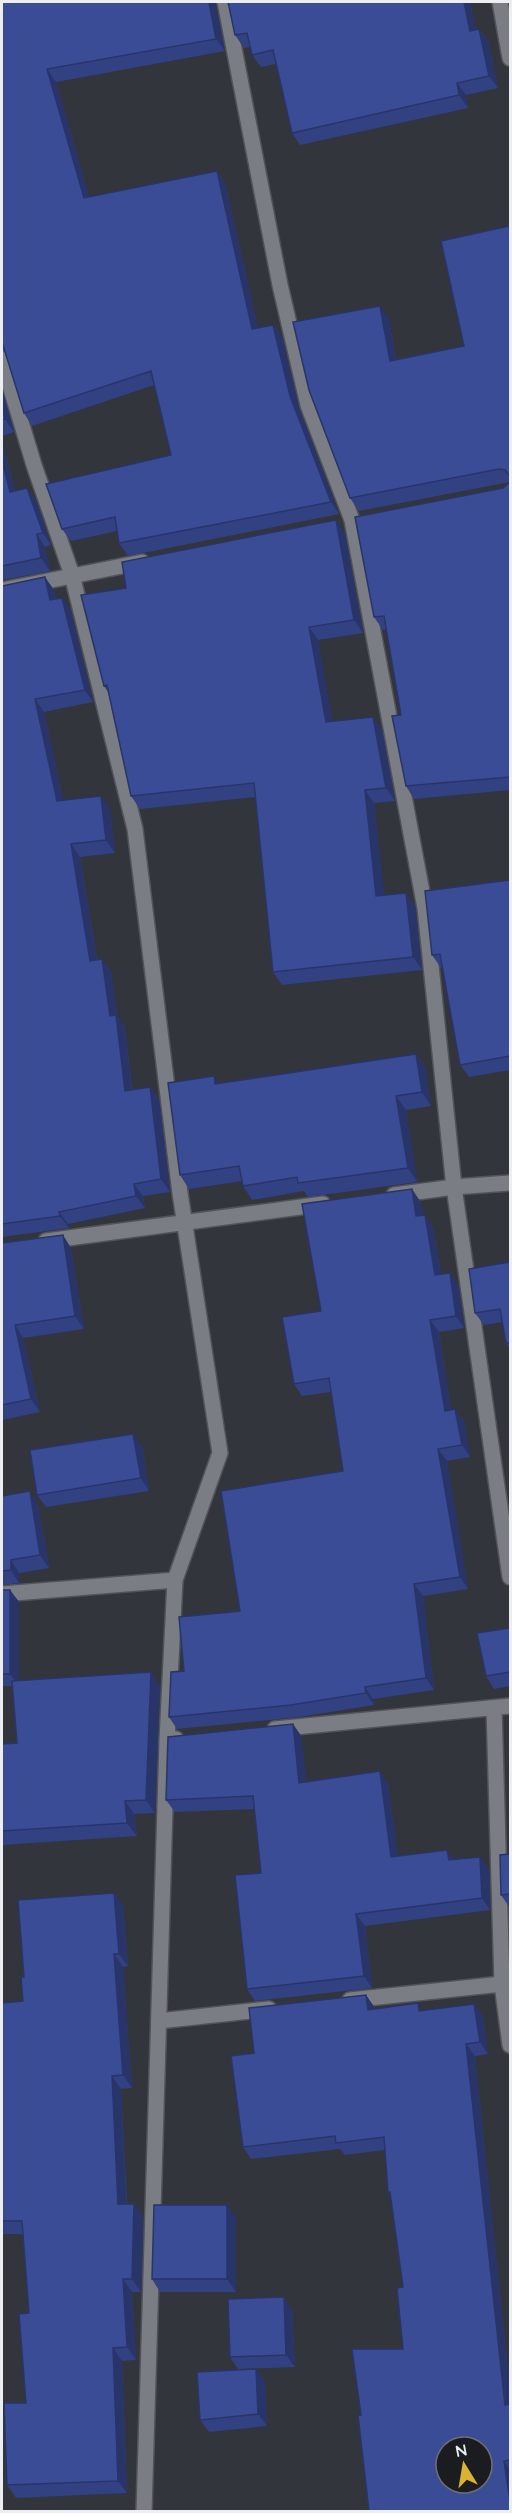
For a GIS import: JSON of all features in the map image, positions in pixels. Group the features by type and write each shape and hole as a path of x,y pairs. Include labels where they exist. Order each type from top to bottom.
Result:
{"street":[{"path":"225,2 280,285 308,405 352,520 425,908 454,1187 510,1577"},
{"path":"500,2 510,58"},
{"path":"2,359 34,465 72,575 135,829 184,1222 220,1453 175,1580 167,1740 144,2511"},
{"path":"2,590 161,559"},
{"path":"384,1196 510,1183"},
{"path":"36,1243 337,1202"},
{"path":"2,1594 175,1580"},
{"path":"260,1731 510,1706"},
{"path":"494,1707 502,1984 510,2045"},
{"path":"167,1740 190,1738"},
{"path":"336,2002 502,1984"},
{"path":"159,2021 289,2007"}],"building":[{"path":"2,2 209,2 216,39 47,69 84,198 217,171 252,329 273,325 290,396 331,502 119,543 115,517 62,529 46,484 171,455 151,371 24,413 2,342"},
{"path":"228,2 464,2 470,31 479,29 489,76 457,83 459,95 292,133 273,50 252,55 247,33 235,35"},
{"path":"509,226 510,476 505,470 499,469 350,498 309,390 293,322 380,306 390,361 464,346 441,241"},
{"path":"2,461 10,492 27,488 43,533 37,534 41,558 2,566"},
{"path":"510,482 510,777 406,786 392,716 401,715 384,616 374,617 355,517 503,488"},
{"path":"336,520 354,620 309,627 326,722 373,717 386,788 365,790 376,896 406,893 413,957 273,972 254,783 131,796 107,685 104,686 81,595 126,588 122,562"},
{"path":"45,577 50,600 62,598 85,690 35,699 57,801 101,796 106,840 71,844 90,961 102,959 110,1016 116,1015 125,1091 150,1087 161,1179 134,1184 136,1196 59,1212 60,1216 2,1224 2,586"},
{"path":"510,880 510,1056 460,1065 440,954 432,955 425,891"},
{"path":"416,1054 422,1092 396,1096 408,1168 298,1183 297,1177 243,1186 239,1166 180,1175 168,1083 214,1076 215,1084"},
{"path":"412,1189 416,1216 425,1215 435,1275 450,1273 456,1316 430,1320 445,1411 455,1409 462,1445 438,1449 460,1577 414,1584 426,1678 365,1687 366,1693 291,1705 169,1717 171,1672 184,1671 179,1617 240,1611 221,1491 343,1471 329,1378 294,1384 282,1317 321,1311 302,1204"},
{"path":"63,1235 75,1316 15,1325 31,1399 2,1405 2,1243"},
{"path":"510,1262 510,1343 506,1343 500,1309 475,1313 469,1269"},
{"path":"133,1434 141,1478 37,1495 30,1450"},
{"path":"30,1491 40,1555 11,1560 11,1570 2,1571 2,1496"},
{"path":"2,1590 10,1590 10,1674 2,1674"},
{"path":"510,1628 510,1672 486,1676 477,1633"},
{"path":"151,1672 146,1800 125,1801 127,1823 2,1831 2,1744 17,1743 12,1681"},
{"path":"293,1724 299,1783 380,1771 391,1857 447,1850 449,1860 480,1857 482,1898 356,1914 364,1976 247,1989 235,1875 261,1873 253,1796 166,1800 168,1737"},
{"path":"510,1854 510,1894 501,1895 500,1855"},
{"path":"114,1893 119,1954 114,1954 123,2075 112,2076 118,2204 134,2204 132,2279 123,2279 127,2347 113,2348 118,2481 7,2485 4,2403 26,2403 19,2314 29,2313 22,2221 2,2221 2,2003 23,2001 21,1977 24,1977 18,1900"},
{"path":"366,1995 368,2010 418,2003 419,2011 474,2004 480,2042 466,2044 505,2405 510,2404 510,2460 504,2461 510,2511 369,2511 358,2415 361,2415 352,2349 403,2349 397,2288 403,2287 390,2192 388,2192 384,2137 336,2143 335,2136 243,2147 231,2056 254,2053 249,2008"},
{"path":"154,2205 227,2205 227,2279 152,2279"},
{"path":"284,2297 286,2355 230,2357 228,2299"},
{"path":"256,2369 258,2414 200,2420 197,2372"}]}
